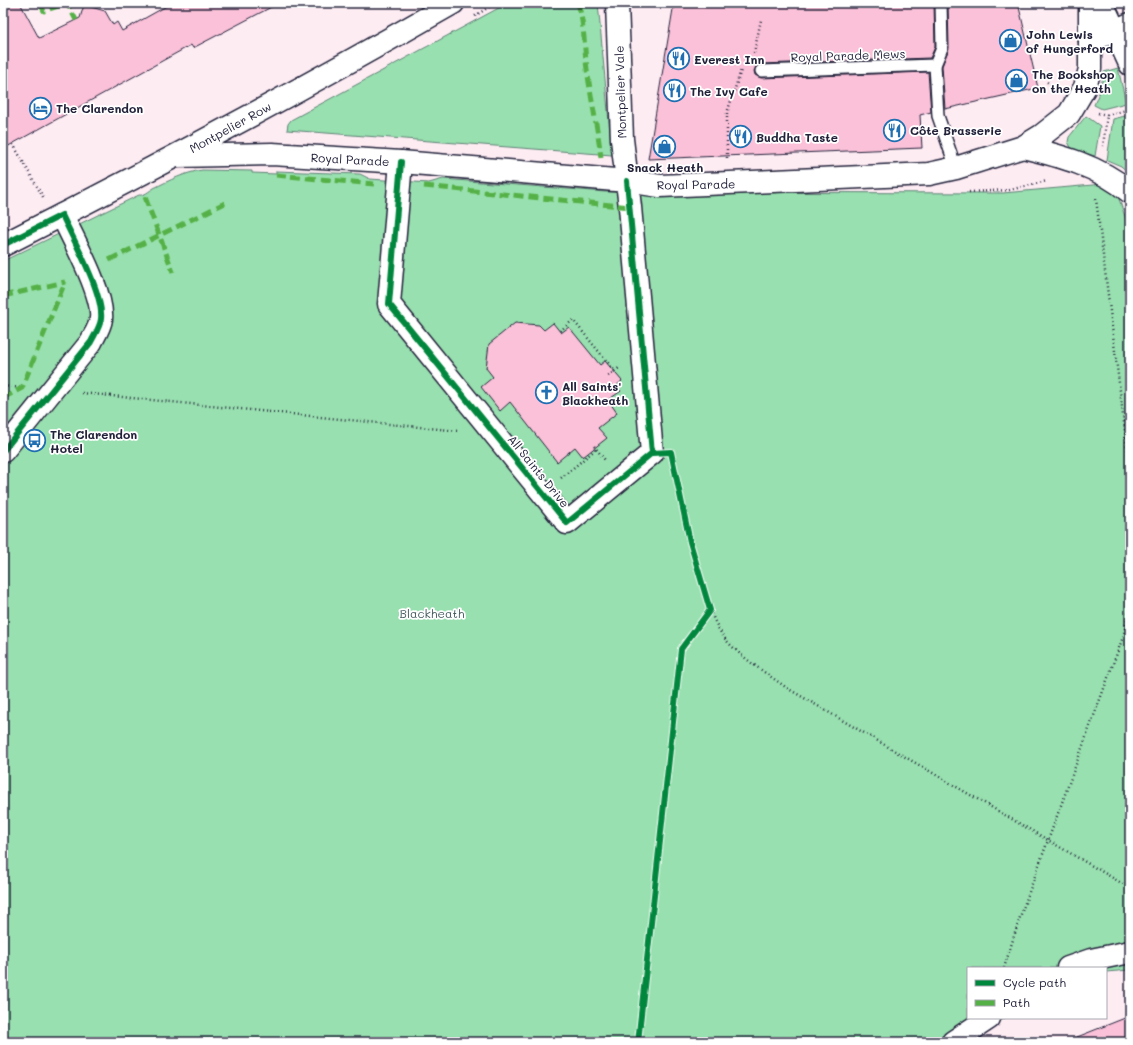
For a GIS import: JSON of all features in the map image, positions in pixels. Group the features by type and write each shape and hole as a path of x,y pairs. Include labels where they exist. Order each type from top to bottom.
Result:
{"street":[{"name":"Montpelier Row","path":"3,245 177,156 348,63 453,3"},
{"name":"Montpelier Vale","path":"617,3 622,139 627,181"},
{"name":"Royal Parade","path":"177,156 272,154 401,162 627,181 668,186 929,174 956,168 1023,146 1058,124 1069,114 1078,102 1085,87 1090,69 1090,3"},
{"path":"1102,3 1122,27 1130,64"},
{"path":"1090,41 1122,27"},
{"path":"1023,146 1059,156 1098,170 1130,192"},
{"name":"All Saints Drive","path":"401,162 389,304 567,522 652,453 627,181"},
{"path":"3,450 91,342 100,323 101,318 98,298 62,215"},
{"path":"1071,967 1097,958 1130,952"},
{"path":"953,1042 988,1019"}],"lane":[{"path":"941,3 942,48 935,65 938,116 956,168"},
{"name":"Royal Parade Mews","path":"761,71 935,65"}],"path":[{"path":"472,18 495,3"},
{"path":"753,56 761,20"},
{"path":"728,165 726,154 727,113 740,70 745,71"},
{"path":"1096,112 1107,115 1130,109"},
{"path":"1102,151 1107,115"},
{"path":"13,144 43,197"},
{"path":"1095,192 1130,471"},
{"path":"560,331 573,320 614,370"},
{"path":"608,376 614,370 623,366"},
{"path":"3,386 22,388"},
{"path":"78,392 461,431"},
{"path":"594,446 608,464"},
{"path":"556,482 596,449"},
{"path":"1004,967 1022,910 1123,637 1130,606"},
{"path":"709,607 718,628 726,639 759,668 787,688 1047,842 1130,888"},
{"path":"706,616 709,607"}],"green space":[{"path":"508,3 598,3 612,155 287,130 288,124 291,120"},
{"path":"1118,68 1126,103 1102,109 1094,105 1100,90 1104,72"},
{"path":"1129,115 1130,174 1121,166 1107,160 1113,119"},
{"path":"1086,116 1100,126 1095,156 1072,149 1068,142 1069,137"},
{"name":"Blackheath","path":"202,170 252,171 252,173 276,174 276,171 360,174 370,179 429,183 443,179 605,192 1003,193 1104,184 1118,196 1130,231 1130,970 1107,972 1107,967 967,967 967,1019 1004,1019 969,1042 3,1042 3,261 139,195 145,194 154,188 189,173"}],"building":[{"name":"The Clarendon","path":"3,3 20,3 39,38 80,18 84,5 105,11 113,25 117,22 122,31 172,3 279,3 193,48 191,45 3,149"},
{"path":"674,3 934,3 935,47 930,58 761,64 757,65 754,71 755,75 761,78 928,72 931,112 920,115 922,148 648,159"},
{"path":"948,3 1018,3 1038,88 945,109 942,66 949,48"},
{"name":"All Saints' Blackheath","path":"515,323 539,325 544,330 553,323 561,333 569,327 600,365 605,361 622,381 616,386 621,391 608,400 617,413 598,428 607,438 583,457 575,447 557,462 510,402 500,411 481,387 493,377 486,368 489,344"},
{"path":"1130,1016 1130,1042 1067,1042 1067,1041"}],"marked path":[{"path":"40,3 44,11 67,3 76,20"},
{"path":"578,3 582,21 587,67 601,158"},
{"path":"276,175 374,184"},
{"path":"424,186 630,207"},
{"path":"145,197 173,272"},
{"path":"109,260 225,203"},
{"path":"3,296 65,282"},
{"path":"3,398 22,388 65,282"}],"cycle path":[{"path":"401,162 389,304 567,523 652,453 627,181"},
{"path":"3,245 62,215 93,281 101,308 101,319 91,342 3,451"},
{"path":"638,1042 681,649 710,610 690,542 671,452 652,453"}],"place":[{"name":"John Lewis of Hungerford","path":"1010,41"},
{"name":"Everest Inn","path":"679,59"},
{"name":"The Bookshop on the Heath","path":"1017,81"},
{"name":"The Ivy Cafe","path":"675,91"},
{"name":"The Clarendon","path":"41,108"},
{"name":"Côte Brasserie","path":"895,130"},
{"name":"Buddha Taste","path":"741,137"},
{"name":"Snack Heath","path":"665,146"},
{"name":"All Saints' Blackheath","path":"547,393"},
{"name":"The Clarendon Hotel","path":"35,441"}]}
